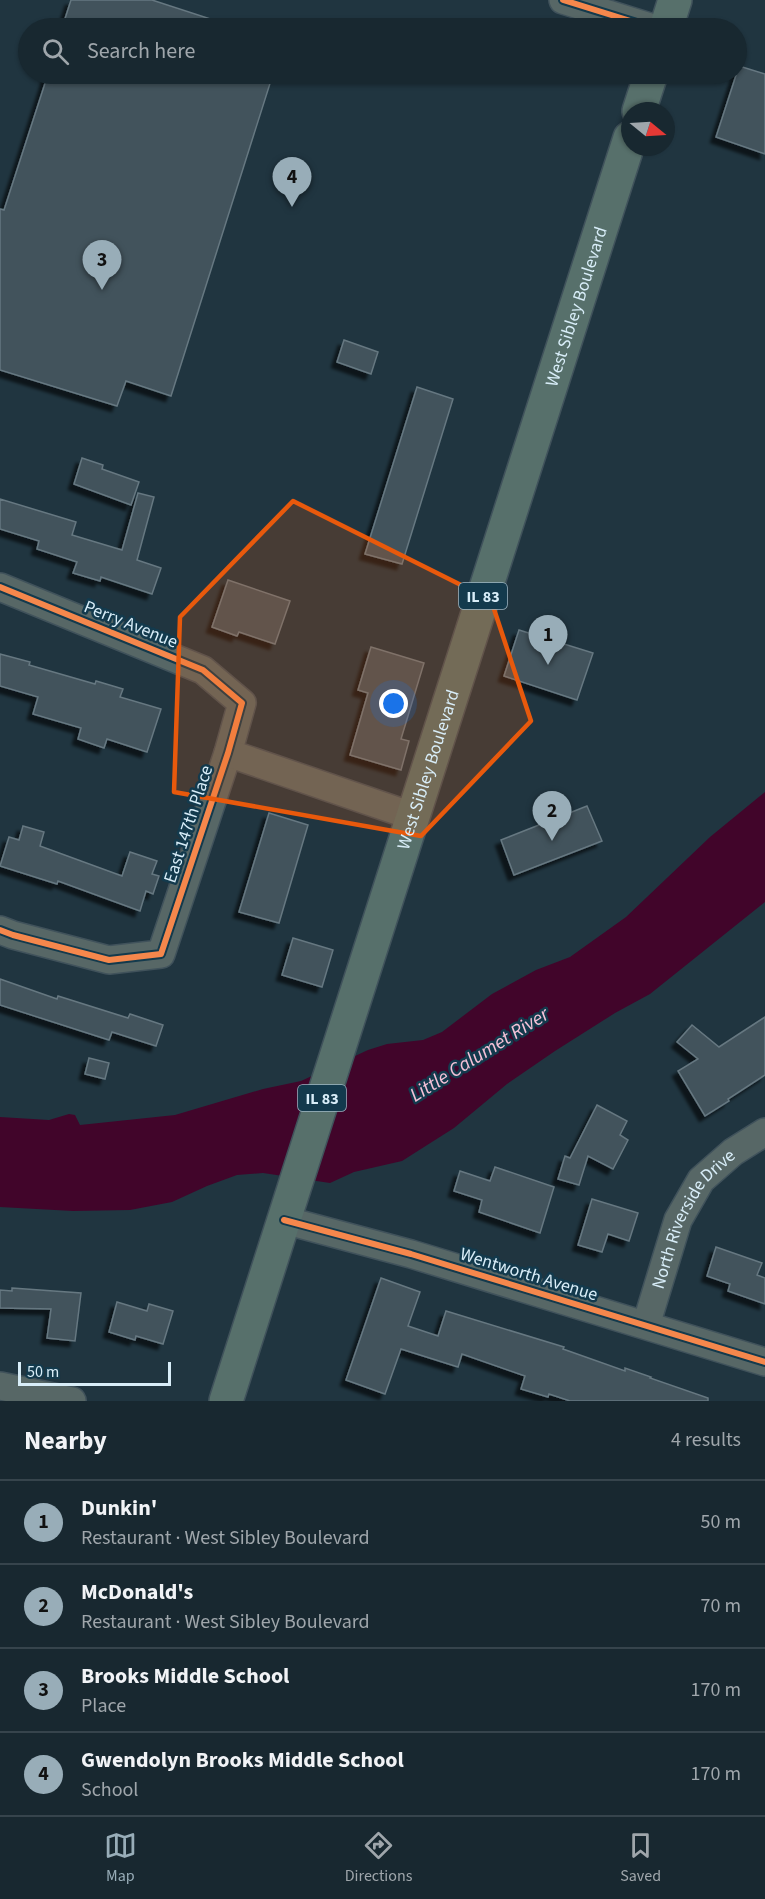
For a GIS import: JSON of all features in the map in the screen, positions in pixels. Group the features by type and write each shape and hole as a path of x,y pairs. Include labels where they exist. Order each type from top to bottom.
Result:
{"main road":[{"path":"669,18 675,0"},
{"path":"642,102 648,84"},
{"name":"West Sibley Boulevard","path":"226,1401 624,156"}],"street":[{"path":"563,0 621,18"},
{"name":"Perry Avenue","path":"0,587 203,670 242,702"},
{"name":"East 147th Place","path":"0,930 109,960 161,954 228,753 242,702"},
{"path":"228,753 412,816"},
{"name":"North Riverside Drive","path":"646,1325 678,1220 701,1180 733,1152 765,1132"},
{"name":"Wentworth Avenue","path":"286,1212 411,1254 765,1362"},
{"path":"0,1386 72,1401"}],"highlighted area":[{"path":"293,501 491,600 531,721 421,836 174,792 180,617"}],"water":[{"name":"Little Calumet River","path":"765,792 765,902 650,994 555,1051 507,1084 454,1128 402,1161 354,1172 330,1183 263,1173 237,1175 172,1202 130,1210 73,1211 0,1207 0,1117 49,1120 69,1114 75,1115 80,1125 175,1115 263,1089 301,1081 368,1050 387,1044 423,1040 442,1032 492,994 536,970 570,957 626,917 710,837"}],"building":[{"path":"71,0 152,0 207,18 65,18"},
{"path":"747,68 765,74 765,154 716,137 733,84 747,84"},
{"path":"45,84 270,84 171,396 126,381 117,406 0,370 0,209 4,210"},
{"path":"344,340 378,352 371,374 337,362"},
{"path":"417,387 453,399 402,564 365,554"},
{"path":"82,458 103,465 102,469 139,482 131,505 74,484"},
{"path":"138,493 154,497 137,560 161,568 152,594 101,577 100,581 73,573 77,562 37,549 39,541 0,529 0,499 76,522 72,535 122,550"},
{"path":"228,580 290,601 275,644 239,632 237,636 212,627"},
{"path":"519,630 593,653 577,700 504,676"},
{"path":"371,647 424,663 401,739 409,741 401,770 350,755 368,693 358,690"},
{"path":"0,654 95,684 96,681 123,689 120,697 161,709 147,752 107,739 104,748 78,739 81,728 33,714 38,697 0,686"},
{"path":"587,806 602,841 514,875 501,840"},
{"path":"269,813 308,825 279,923 239,912"},
{"path":"23,826 44,832 40,846 122,876 130,852 157,861 152,874 159,876 153,894 146,891 140,911 58,881 57,884 0,866 9,837 19,840"},
{"path":"293,938 333,950 322,987 282,975"},
{"path":"0,979 57,999 58,996 128,1018 130,1014 163,1025 156,1046 112,1032 109,1040 0,1005"},
{"path":"765,1017 765,1075 705,1116 678,1071 698,1059 677,1042 692,1025 719,1047"},
{"path":"89,1058 109,1063 105,1079 85,1074"},
{"path":"597,1105 627,1121 620,1135 628,1140 613,1169 588,1156 579,1185 558,1179 565,1156 570,1158"},
{"path":"495,1167 554,1187 540,1233 479,1212 482,1200 454,1191 460,1171 490,1181"},
{"path":"592,1199 638,1213 629,1241 608,1234 602,1252 578,1245"},
{"path":"716,1247 762,1263 757,1275 765,1278 765,1304 728,1291 730,1284 707,1276"},
{"path":"381,1278 420,1292 408,1326 438,1336 446,1311 564,1347 563,1349 625,1371 625,1368 708,1398 708,1401 570,1401 549,1394 548,1397 521,1389 525,1376 462,1354 458,1367 401,1349 385,1394 346,1380"},
{"path":"12,1288 81,1293 75,1341 47,1338 51,1309 0,1308 0,1290 12,1291"},
{"path":"117,1302 147,1311 149,1304 173,1311 163,1344 136,1336 135,1340 109,1332"}],"cycle path":[{"path":"563,0 621,18"},
{"path":"0,587 203,670 242,703 228,753 161,954 109,960 0,930"},
{"path":"284,1220 411,1254 765,1362"}],"place":[{"name":"Gwendolyn Brooks Middle School","path":"292,207"},
{"name":"Brooks Middle School","path":"102,290"},
{"name":"Dunkin'","path":"548,665"},
{"name":"McDonald's","path":"552,841"}]}
